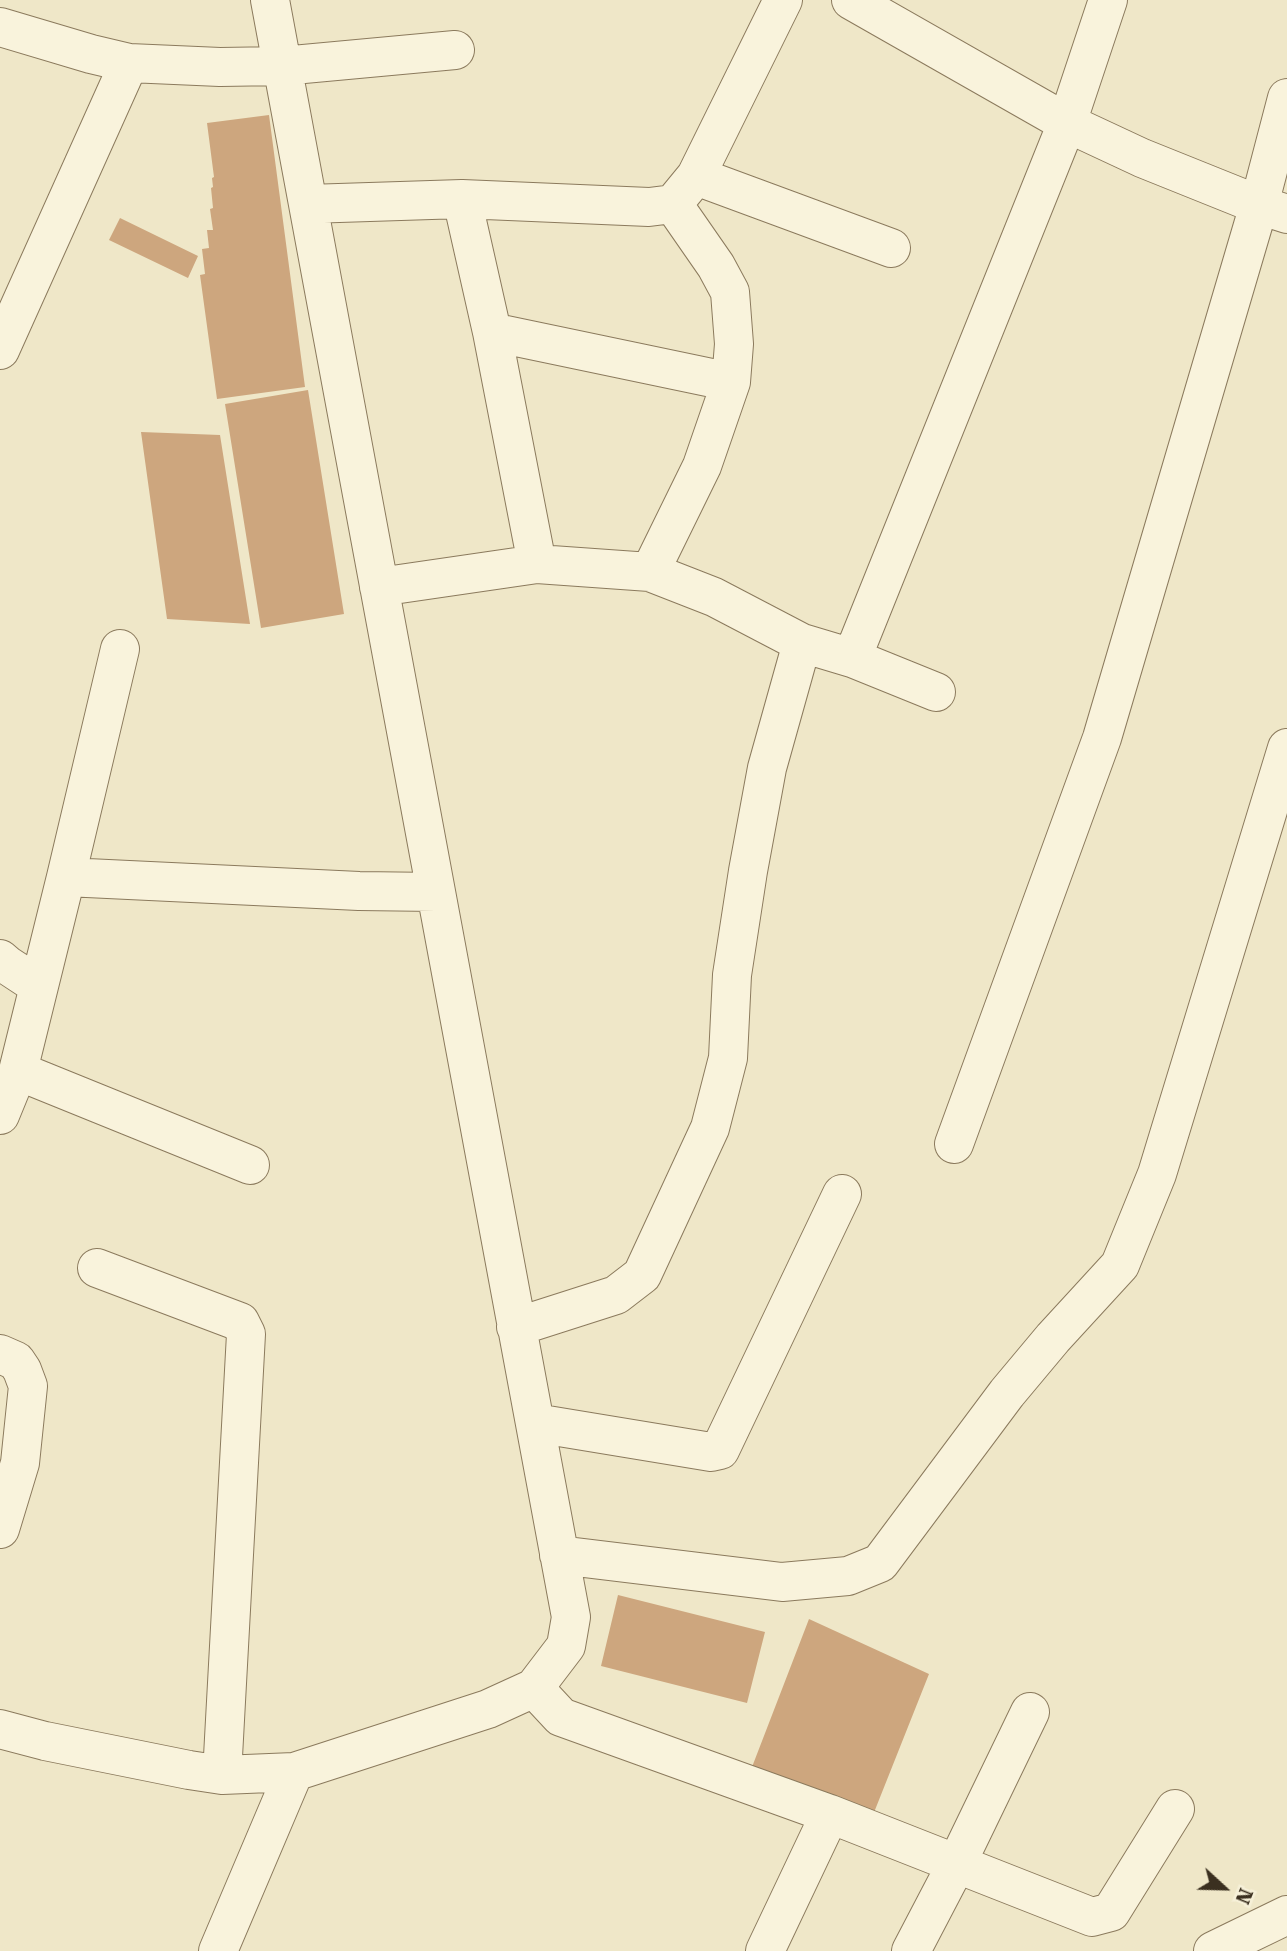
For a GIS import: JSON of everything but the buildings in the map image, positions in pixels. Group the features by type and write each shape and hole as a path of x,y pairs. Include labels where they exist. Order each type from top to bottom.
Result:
{"street":[{"path":"0,1729 45,1741 189,1770 222,1774 294,1772 488,1709 534,1688 566,1646 571,1617 270,0"},
{"path":"308,204 462,199 649,207 685,190 783,0"},
{"path":"851,0 1067,123 1143,158 1273,210"},
{"path":"852,658 1067,123 1108,0"},
{"path":"0,27 129,63 220,67 282,66 456,50"},
{"path":"0,350 129,63"},
{"path":"954,1144 1102,738 1273,210 1287,98"},
{"path":"685,190 891,248"},
{"path":"650,572 702,466 731,382 734,344 730,292 716,266 685,190"},
{"path":"462,199 492,332 537,564"},
{"path":"492,332 731,382"},
{"path":"379,587 537,564 650,572 714,597 802,643 852,658 936,692"},
{"path":"516,1327 616,1295 642,1275 710,1128 729,1058 732,975 767,768 802,643"},
{"path":"0,1115 18,1071 120,649"},
{"path":"559,1555 782,1582 848,1576 880,1563 1007,1393 1120,1265 1157,1174 1287,748"},
{"path":"66,877 359,891 436,892"},
{"path":"0,959 39,986"},
{"path":"18,1071 250,1165"},
{"path":"535,1423 711,1452 720,1450 842,1194"},
{"path":"97,1268 240,1322 246,1334 222,1774"},
{"path":"0,1353 16,1361 23,1370 28,1386 20,1463 0,1529"},
{"path":"534,1688 561,1717 830,1814 1092,1917 1111,1912 1175,1809"},
{"path":"911,1951 1030,1712"},
{"path":"218,1951 294,1772"},
{"path":"765,1951 830,1814"},
{"path":"1213,1951 1287,1915"}]}
